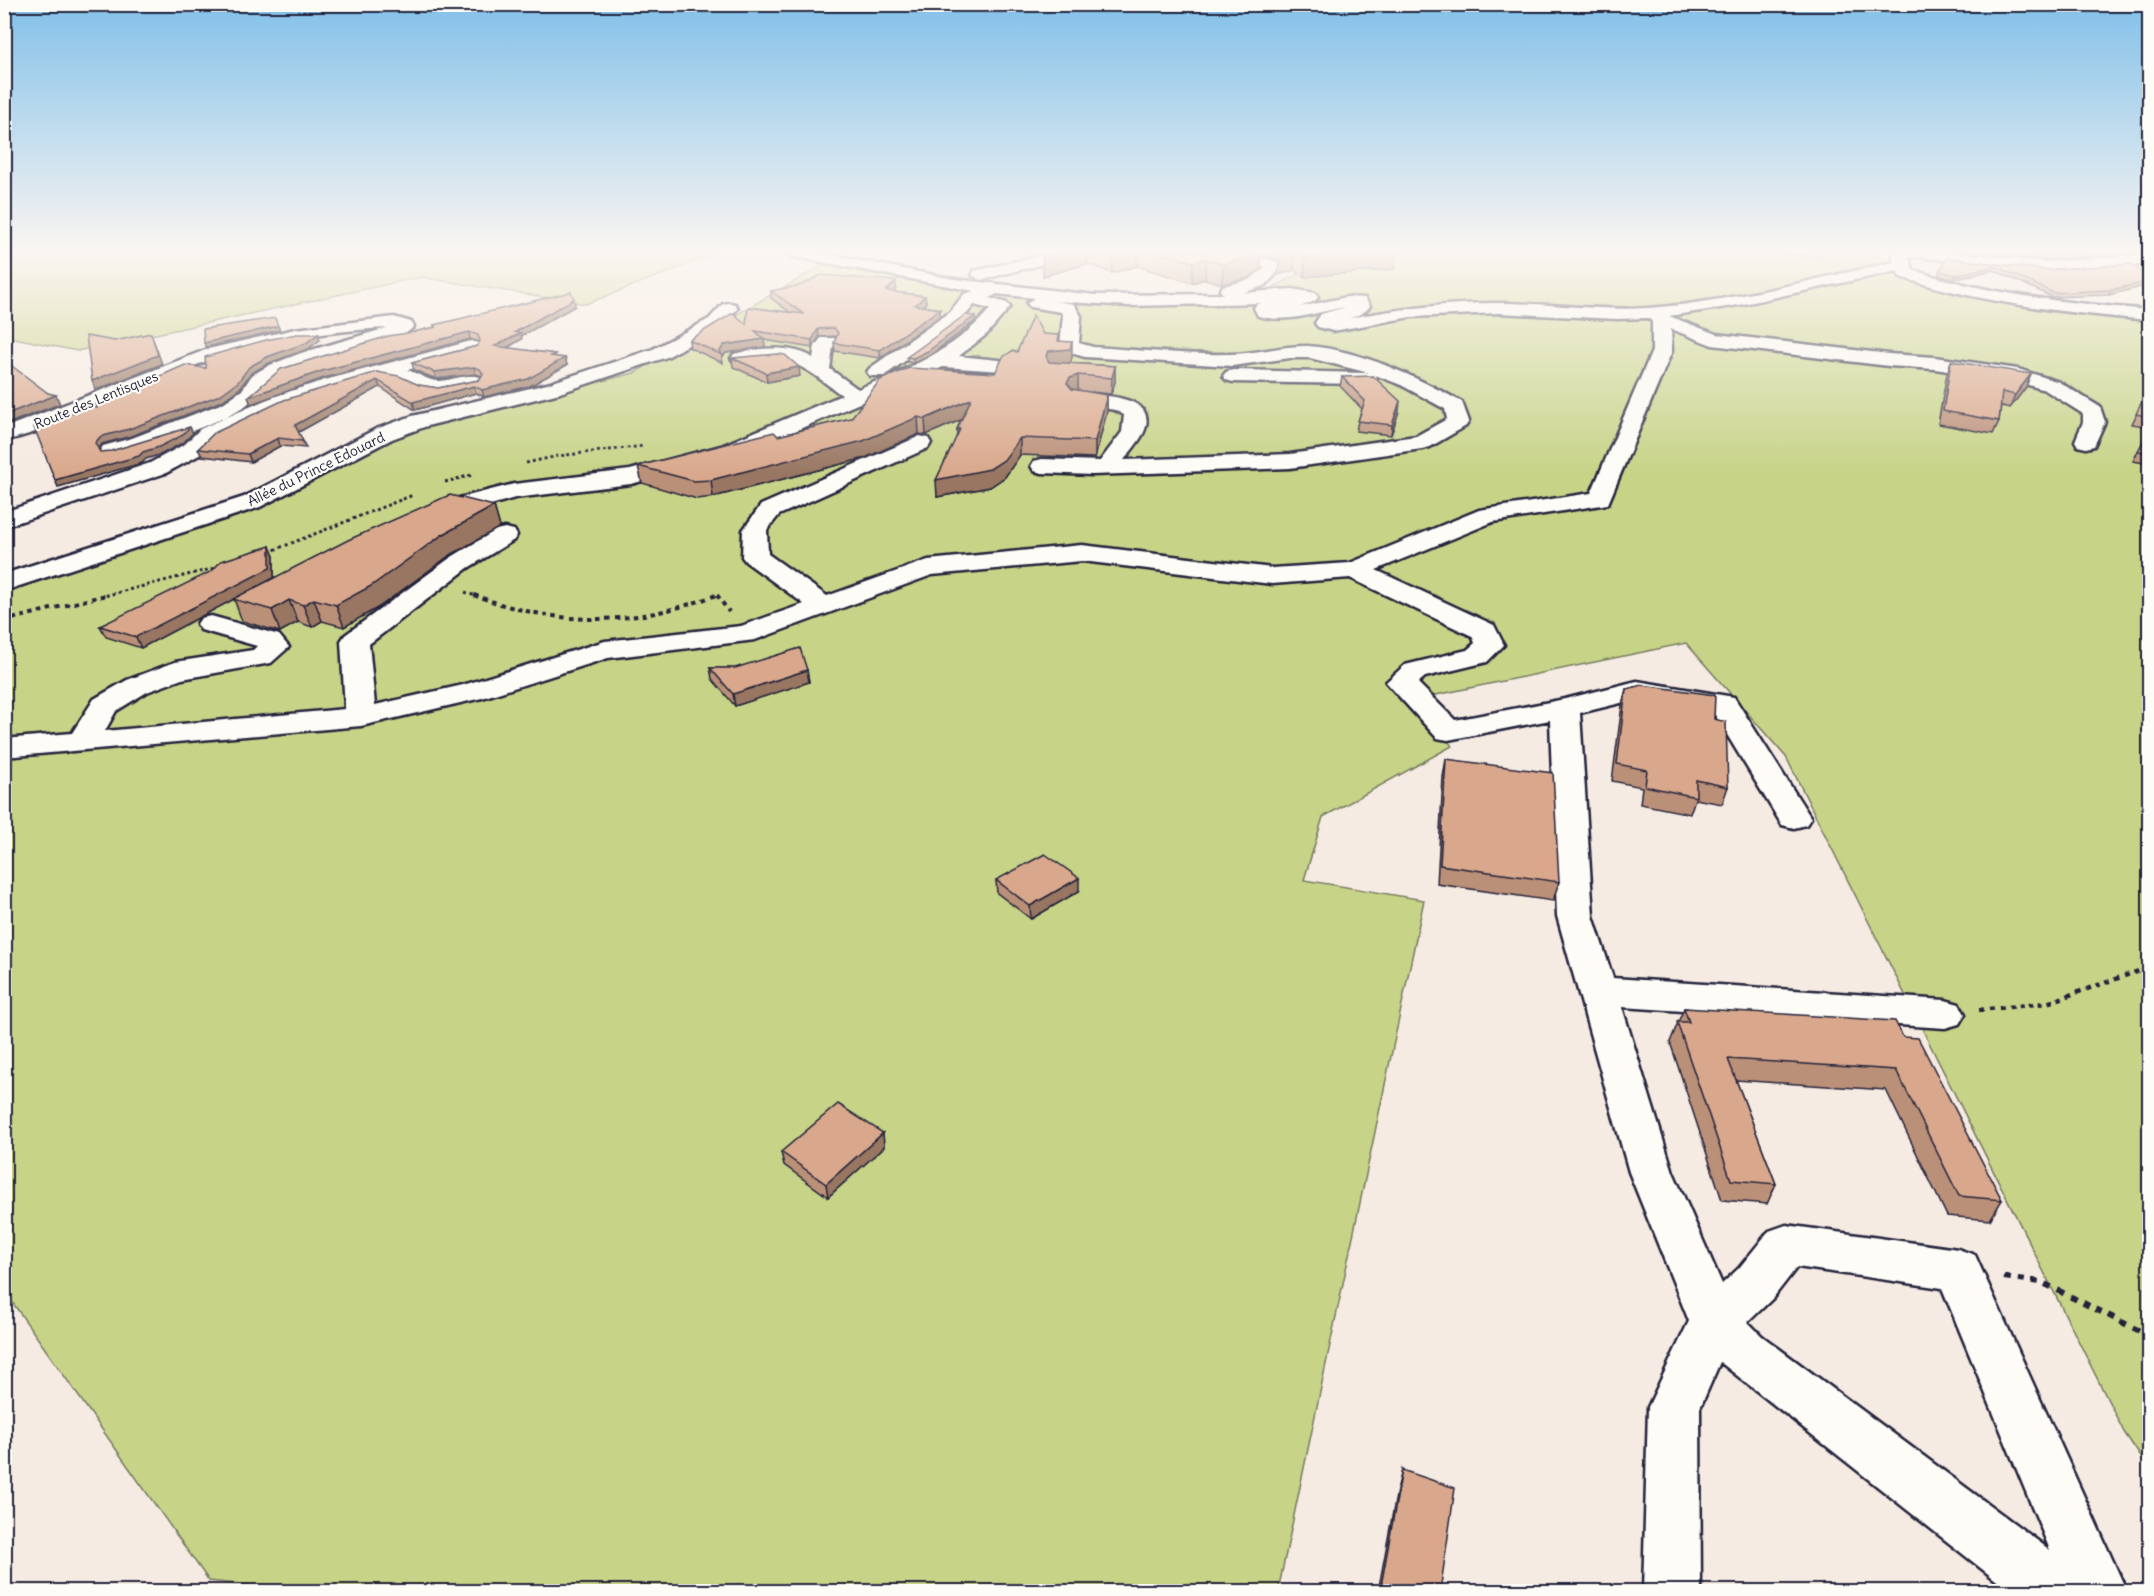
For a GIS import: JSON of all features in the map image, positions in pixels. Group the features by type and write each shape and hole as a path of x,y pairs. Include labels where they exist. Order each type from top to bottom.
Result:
{"street":[{"name":"Route des Lentisques","path":"4,435 49,420 195,359 281,337 366,325"},
{"name":"Route des Lentisques","path":"198,429 249,394 259,379 277,369 308,357 386,336 404,325"},
{"name":"Allée du Prince Edouard","path":"4,583 252,502 384,434 420,421 596,377 610,369 660,353 710,325"},
{"path":"785,416 849,391 943,325"},
{"path":"409,525 441,510 514,491 631,477 729,451 940,361 986,325"},
{"path":"1042,466 1107,467 1290,461 1422,442 1458,421 1455,406 1408,381 1365,364 1310,352 1290,352 1232,360 1092,353 1069,346 1071,325"},
{"path":"4,748 361,717 471,692 605,650 745,634 928,568 1082,553 1272,576 1354,570 1488,515 1600,499 1662,351 1658,325"},
{"path":"1679,325 1712,339 1880,359 1983,368 2018,375 2052,386 2093,411 2094,422 2086,441"},
{"path":"1310,352 1320,331 1333,326"},
{"path":"793,357 800,342 797,337"},
{"path":"820,372 824,346 828,342"},
{"path":"111,451 198,429 279,401 471,347"},
{"path":"734,359 779,355 800,358 849,391"},
{"path":"1863,376 1890,372 1892,369 1890,365 1880,359"},
{"path":"940,361 1001,365"},
{"path":"377,372 407,376 434,386 472,381"},
{"path":"1148,375 1408,381"},
{"path":"1079,399 1120,404 1135,412 1133,432 1107,467"},
{"path":"4,520 158,468 193,449 198,429"},
{"path":"824,606 755,556 754,530 770,510 920,443"},
{"path":"361,717 356,641 436,580 505,535"},
{"path":"1354,570 1484,631 1490,645 1477,656 1415,671 1401,682 1448,731 1565,708 1637,690 1723,703 1794,818"},
{"path":"82,742 105,705 137,686 175,671 261,657 275,647 269,640 212,624 242,608"},
{"path":"1565,708 1575,916 1651,1172 1714,1322 1744,1352 2058,1592"},
{"path":"1597,991 1945,1014"},
{"path":"1672,1592 1674,1407 1714,1322 1756,1283 1786,1245 1958,1270 2098,1592"}],"path":[{"path":"523,464 558,456 651,445"},
{"path":"443,483 477,474"},
{"path":"260,555 422,491"},
{"path":"4,621 227,565"},
{"path":"436,580 501,606 577,620 642,617 682,608 717,596 745,634"},
{"path":"1945,1014 2047,1003 2150,967"},
{"path":"1958,1270 2042,1282 2150,1336"}],"green space":[{"path":"5,325 196,325 77,351 5,336"},
{"path":"717,325 2149,325 2149,1469 2124,1432 1786,757 1686,643 1417,699 1452,746 1323,817 1304,880 1424,900 1278,1591 309,1592 209,1581 5,1292 4,589 259,506 407,431 634,373"}],"building":[{"path":"226,325 278,326 204,343 203,329"},
{"path":"434,325 527,325 515,332 521,333 495,346 555,354 551,356 565,358 528,379 482,390 474,386 413,402 377,380 295,425 303,441 278,438 248,454 198,449 214,433 284,400 377,372 399,376 419,385 438,388 479,380 483,374 480,369 474,367 434,372 412,363 477,346 480,341 478,335 469,332 322,371 248,397 281,369 388,336 436,327"},
{"path":"713,325 916,325 880,350 834,343 838,333 834,328 818,329 812,340 755,331 764,339 724,345 720,351 722,355 689,340"},
{"path":"951,325 962,325 928,351 913,358 907,357"},
{"path":"1028,325 1039,325 1043,334 1059,335 1058,341 1072,342 1070,349 1049,351 1046,356 1049,362 1115,366 1112,378 1078,375 1070,378 1067,383 1072,389 1107,395 1095,441 1020,438 1004,460 990,469 936,480 960,429 957,429 971,399 925,419 918,417 863,441 711,480 694,481 638,466 774,432 778,436 851,418 880,380 909,368 995,373 1003,357 1012,351 1017,352"},
{"path":"151,333 158,355 92,381 86,336 115,341"},
{"path":"297,334 318,334 306,343 267,357 249,367 238,382 220,395 129,429 100,437 95,443 100,452 111,451 190,427 181,436 143,452 139,456 55,480 34,427 90,406 97,408 96,404 185,365 206,368 205,357"},
{"path":"785,355 799,367 766,373 732,358"},
{"path":"4,360 48,393 56,395 4,415"},
{"path":"1951,361 2031,374 2015,395 2002,392 1999,421 1943,411"},
{"path":"1373,376 1400,401 1392,425 1358,421 1365,401 1342,377"},
{"path":"2150,385 2150,417 2136,414"},
{"path":"2150,428 2150,453 2138,451"},
{"path":"450,495 494,506 442,535 371,586 336,605 314,599 303,605 289,600 272,610 233,599 348,540"},
{"path":"270,546 270,568 136,637 100,626 212,571 221,561"},
{"path":"800,648 807,670 733,694 710,668 735,668"},
{"path":"1642,685 1715,695 1714,719 1726,722 1728,787 1696,780 1696,797 1645,786 1647,770 1617,764 1626,689"},
{"path":"1446,759 1553,773 1559,882 1440,865"},
{"path":"1045,854 1079,878 1030,906 996,880"},
{"path":"1684,1008 1895,1021 1903,1037 1918,1038 2002,1200 1959,1196 1896,1070 1728,1059 1776,1184 1731,1180 1677,1022 1689,1022"},
{"path":"838,1104 883,1133 826,1184 781,1152"},
{"path":"1402,1470 1455,1488 1440,1592 1380,1592"}]}
